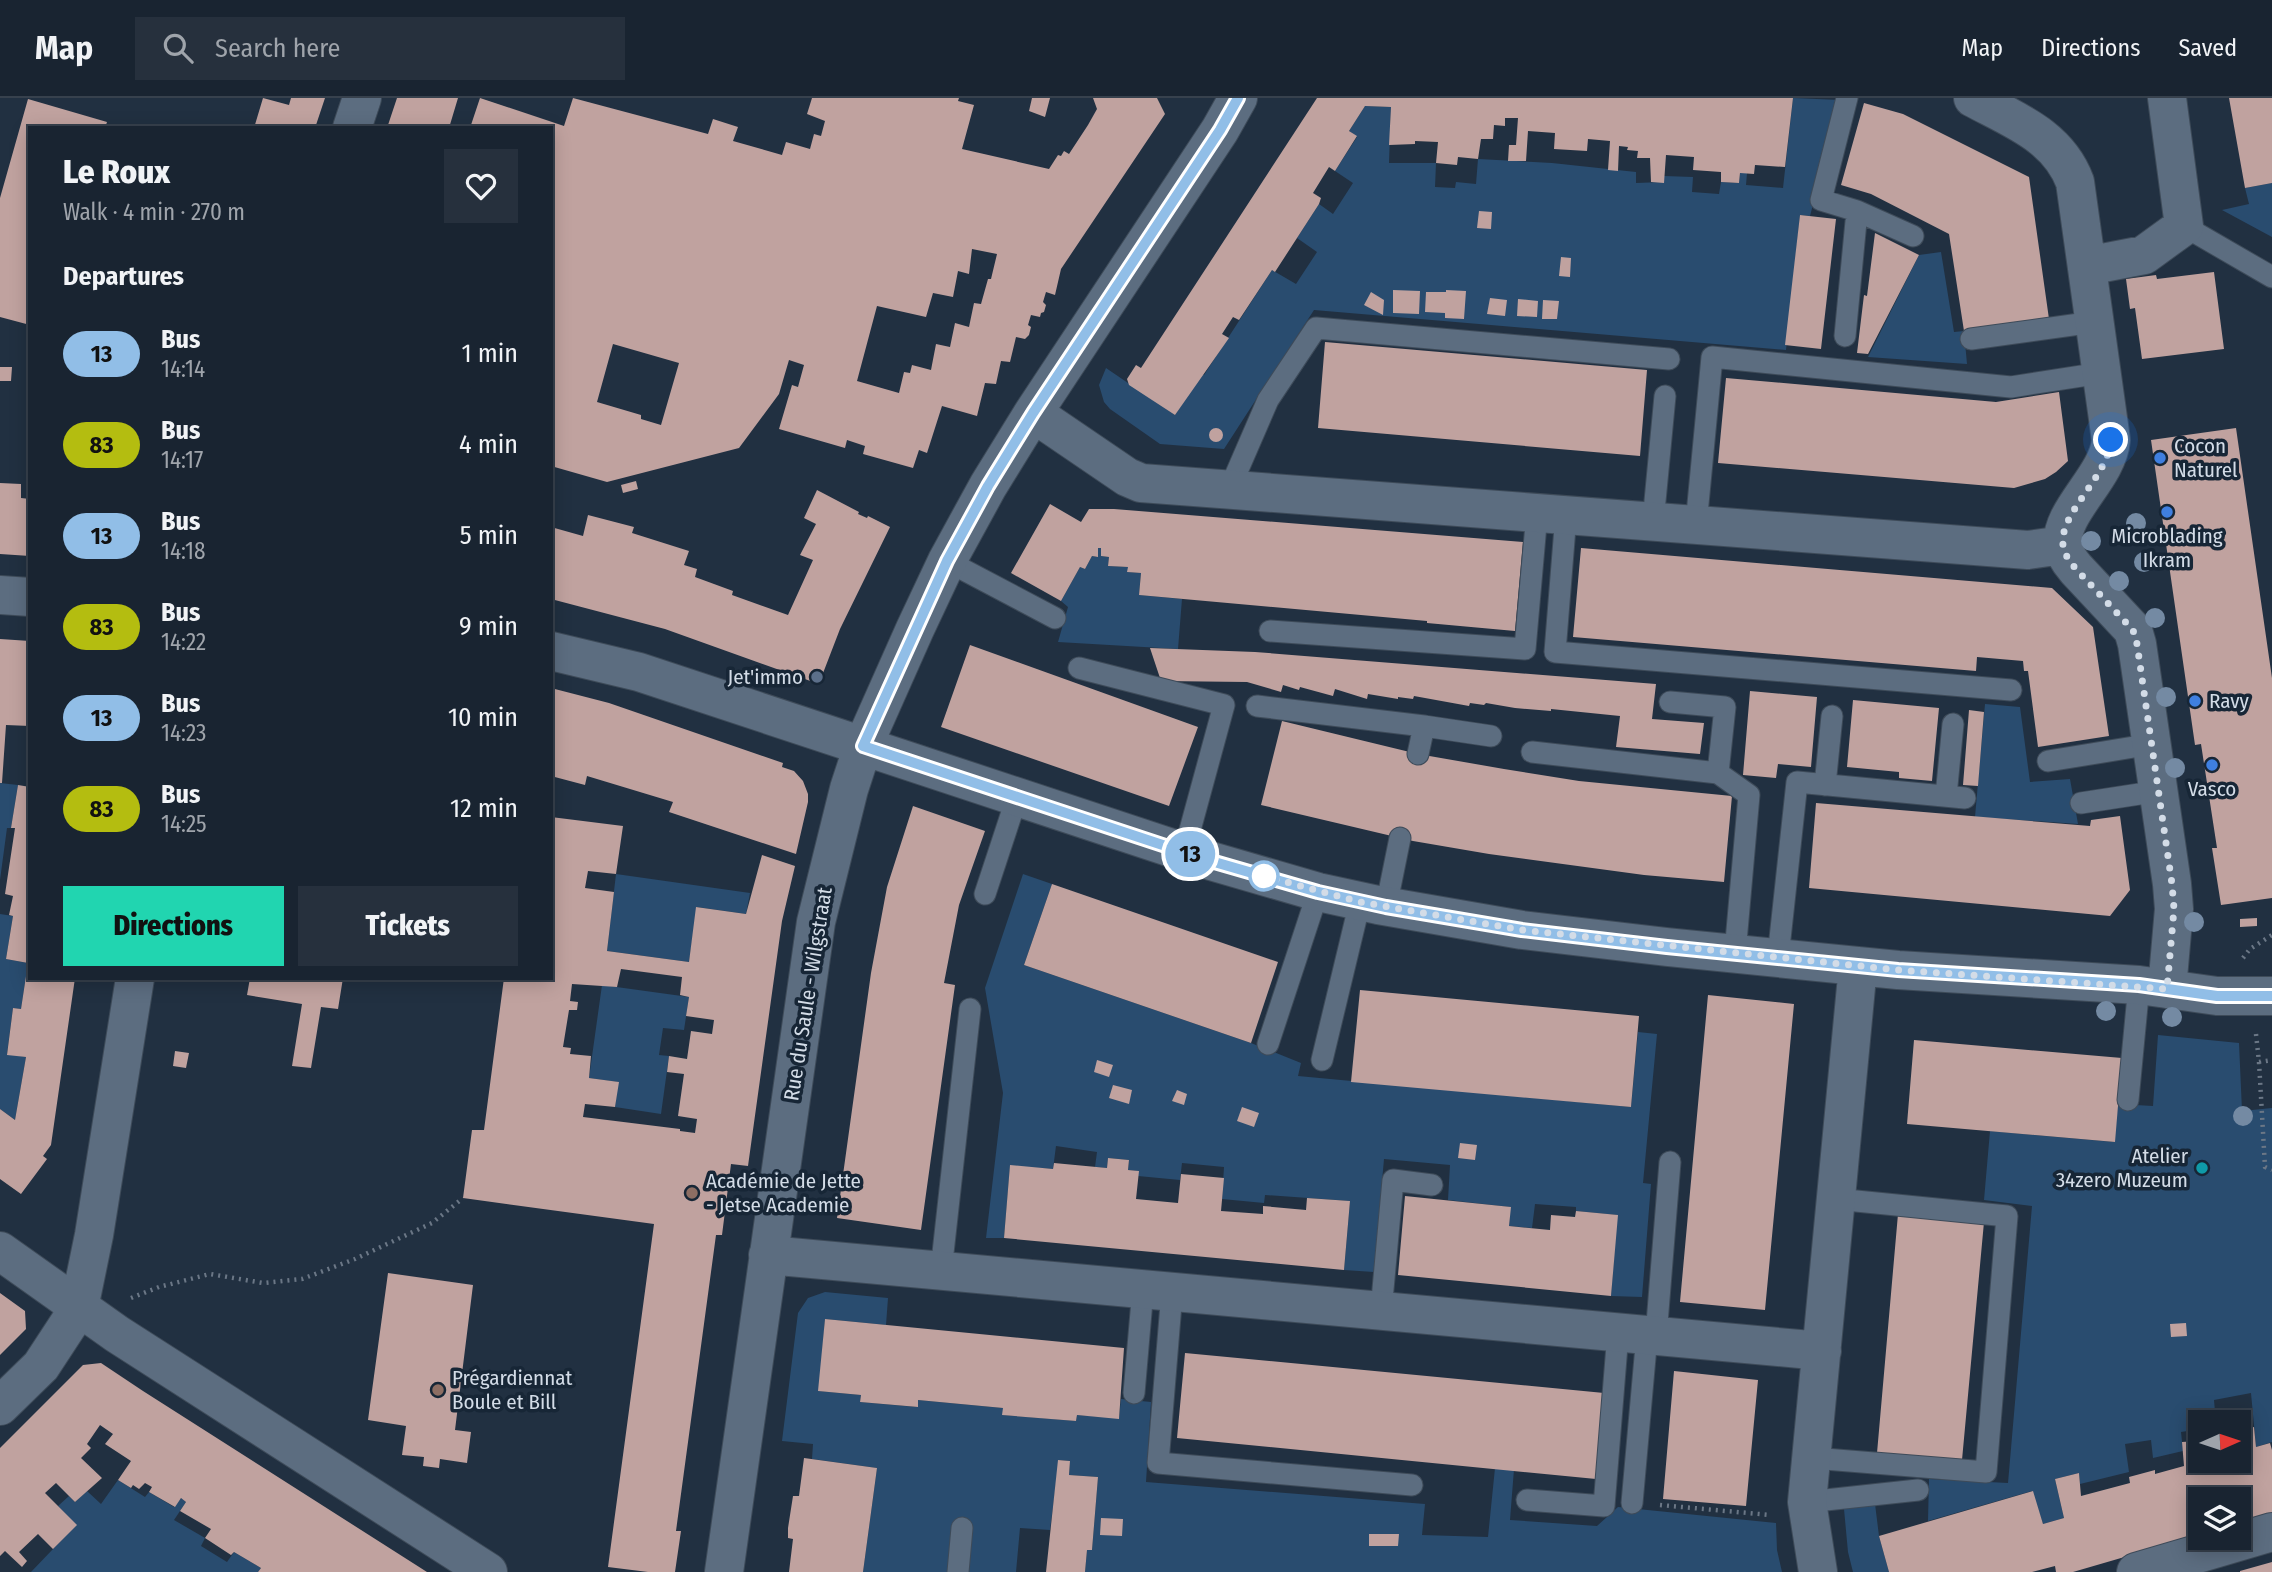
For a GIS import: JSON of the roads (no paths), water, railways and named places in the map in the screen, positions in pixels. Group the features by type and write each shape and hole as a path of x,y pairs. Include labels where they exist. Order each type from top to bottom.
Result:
{"street":[{"path":"353,126 362,98"},
{"name":"Rue du Saule - Wilgstraat","path":"724,1572 816,922 849,789 863,746 947,561 988,486 1033,413 1220,130 1238,98"},
{"path":"1973,98 2029,127 2058,150 2068,164 2075,182 2111,440 2109,454 2064,531 2063,545 2067,558 2133,630 2159,791 2174,909 2153,987"},
{"path":"2085,252 2143,230 2176,232 2167,98"},
{"path":"1033,413 1137,482 2028,550 2063,545"},
{"path":"0,596 28,597"},
{"path":"553,651 639,672 1184,852 1318,892 1373,904 1522,930 1858,966 2153,987 2217,996 2272,996"},
{"path":"1818,1572 1808,1510 1858,966"},
{"path":"0,1406 41,1366 86,1313 94,1235 135,980"},
{"path":"0,1251 86,1313 488,1572"},
{"path":"768,1255 1822,1351"},
{"path":"2136,1572 2272,1532"}],"lane":[{"path":"1847,98 1821,200 1857,211 1913,236"},
{"path":"1845,336 1857,211"},
{"path":"2176,232 2272,277"},
{"path":"1971,339 2094,322"},
{"path":"1229,490 1268,400 1316,328 1669,359"},
{"path":"1696,525 1712,357 2011,387 2102,373"},
{"path":"1653,522 1665,396"},
{"path":"1270,631 1525,649 1551,514"},
{"path":"1551,514 1555,652 2011,690"},
{"path":"947,561 1055,618"},
{"path":"1079,668 1224,705 1184,852"},
{"path":"1670,702 1725,707 1717,773"},
{"path":"1257,706 1491,736"},
{"path":"1825,785 1832,716"},
{"path":"1778,957 1797,782 1956,797 1953,724"},
{"path":"1418,754 1424,726"},
{"path":"2048,761 2152,744"},
{"path":"1532,752 1717,773 1749,794 1735,953"},
{"path":"2081,803 2159,791"},
{"path":"985,894 1017,797"},
{"path":"1322,1060 1373,904 1400,838"},
{"path":"1268,1044 1318,892"},
{"path":"2128,1100 2153,987"},
{"path":"941,1271 970,1009"},
{"path":"1527,1500 1604,1506 1640,1334 1670,1162"},
{"path":"1381,1311 1393,1180 1432,1185"},
{"path":"1812,1458 1986,1472 2007,1216 1836,1199"},
{"path":"1134,1394 1157,1290"},
{"path":"1157,1290 1158,1463 1412,1485"},
{"path":"1632,1503 1640,1334"},
{"path":"1808,1510 1919,1490"},
{"path":"958,1572 962,1528"}],"place":[{"name":"Cocon Naturel","path":"2160,458"},
{"name":"Microblading Ikram","path":"2167,512"},
{"name":"Jet'immo","path":"817,677"},
{"name":"Ravy","path":"2195,701"},
{"name":"Vasco","path":"2212,765"},
{"name":"Atelier 34zero Muzeum","path":"2202,1168"},
{"name":"Académie de Jette - Jetse Academie","path":"692,1193"},
{"name":"Prégardiennat Boule et Bill","path":"438,1390"}]}
